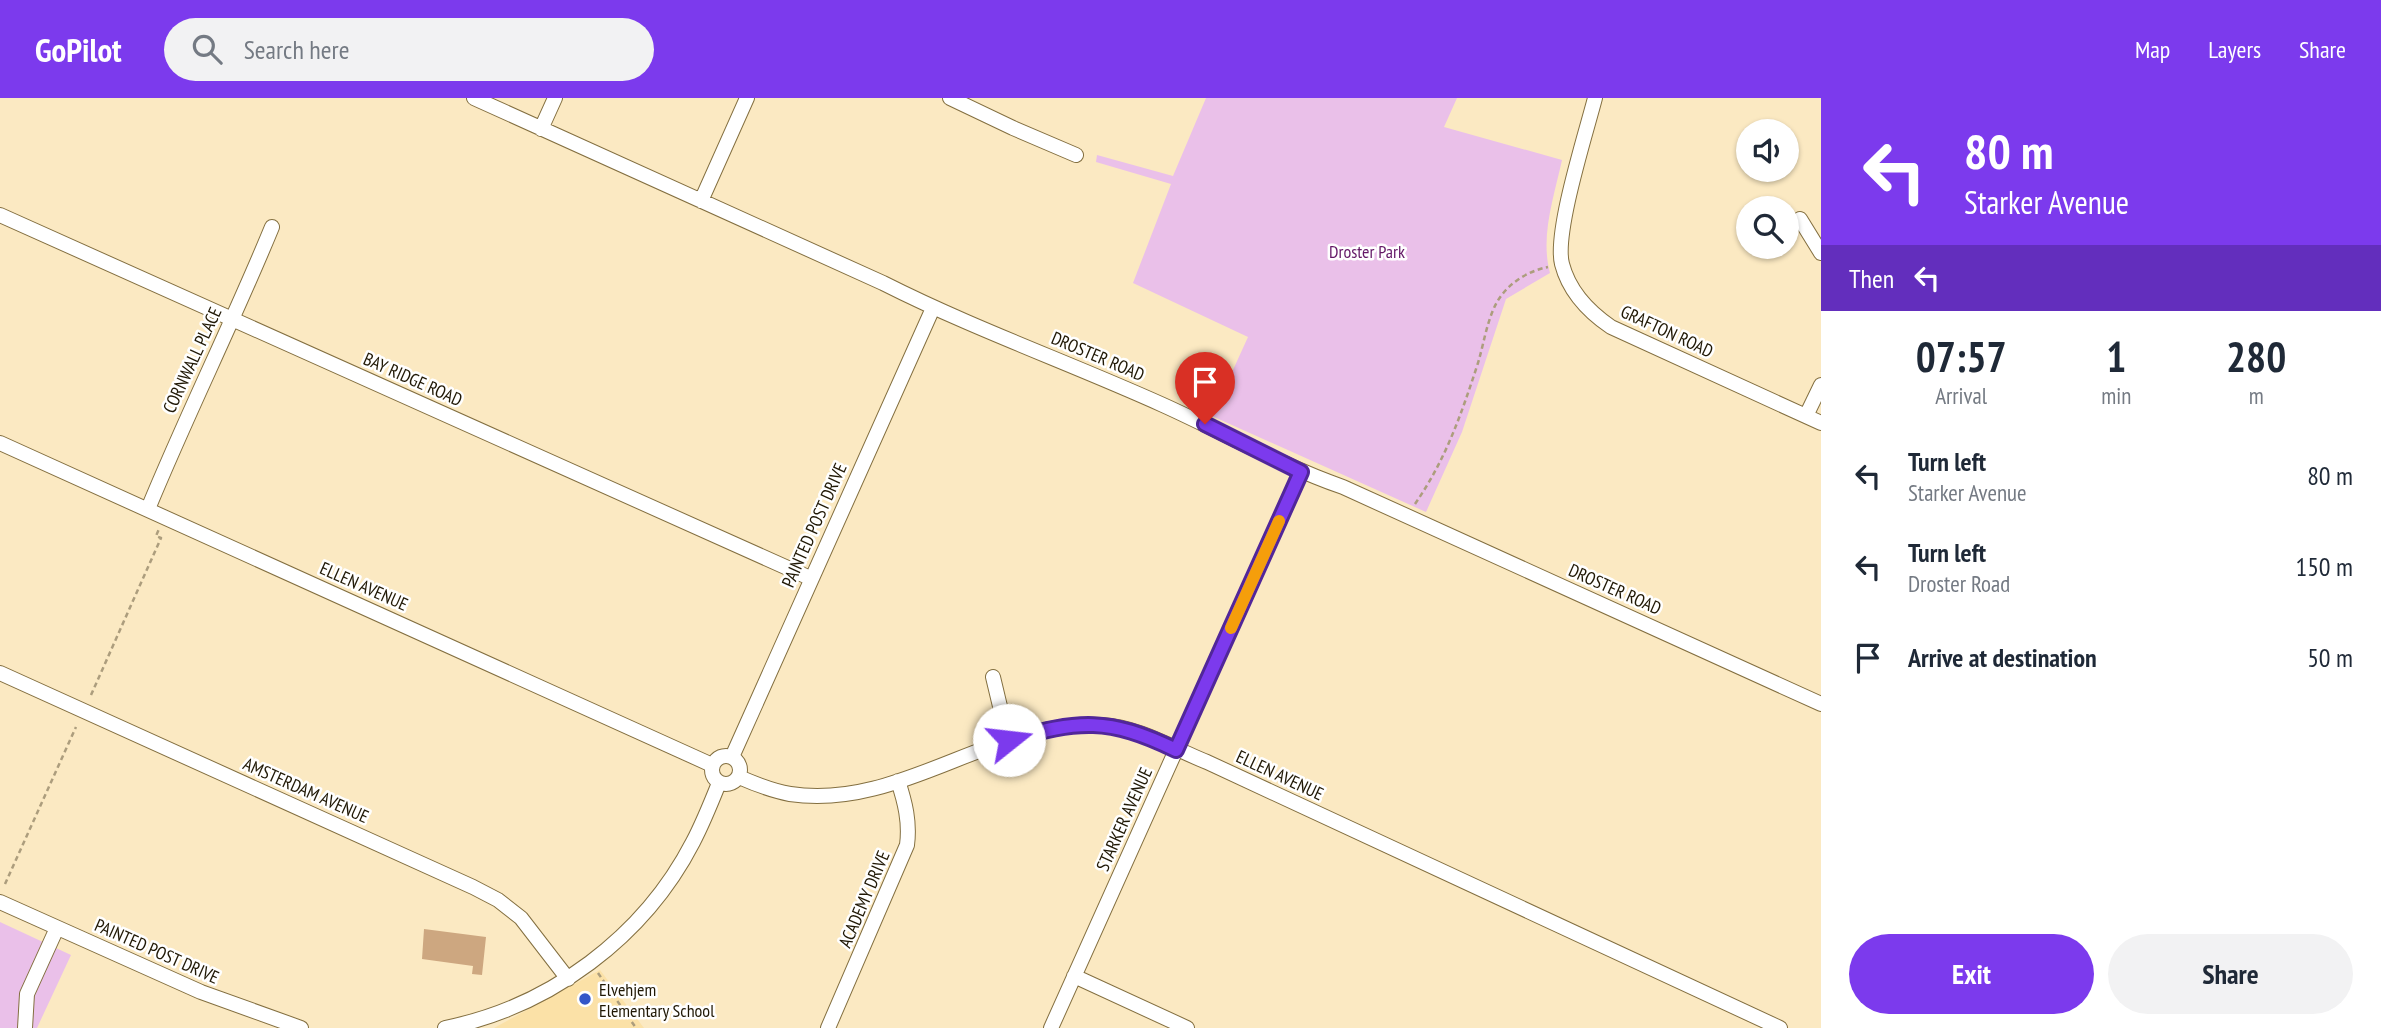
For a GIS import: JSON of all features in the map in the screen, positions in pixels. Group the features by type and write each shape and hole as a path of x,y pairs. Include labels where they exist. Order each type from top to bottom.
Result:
{"street":[{"name":"DROSTER ROAD","path":"474,98 933,308 1161,404 1301,472 1343,487 1821,704"},
{"path":"541,129 555,98"},
{"path":"701,201 747,98"},
{"path":"950,98 1076,155"},
{"path":"1562,264 1561,239 1595,98"},
{"name":"BAY RIDGE ROAD","path":"0,215 810,578"},
{"path":"1800,219 1821,253"},
{"name":"CORNWALL PLACE","path":"148,509 182,426 233,319 272,227"},
{"name":"GRAFTON ROAD","path":"1562,264 1581,300 1599,319 1821,423"},
{"name":"PAINTED POST DRIVE","path":"732,757 933,308"},
{"path":"1806,416 1821,385"},
{"name":"ELLEN AVENUE","path":"0,443 712,765"},
{"name":"STARKER AVENUE","path":"1051,1028 1301,472"},
{"name":"AMSTERDAM AVENUE","path":"0,673 498,900 521,918 568,979"},
{"path":"993,677 1009,740"},
{"name":"ELLEN AVENUE","path":"739,777 787,794 811,796 859,792 898,781 1009,740 1049,729 1104,725 1122,727 1207,762 1780,1028"},
{"path":"723,756 732,757 738,763 739,777 728,785 719,783 711,774 712,765 723,756"},
{"name":"ACADEMY DRIVE","path":"828,1028 908,845 906,808 898,781"},
{"path":"445,1028 480,1021 536,998 568,979 612,945 645,913 676,871 693,842 719,783"},
{"name":"PAINTED POST DRIVE","path":"0,902 201,992 301,1028"},
{"path":"25,1028 27,994 57,928"},
{"path":"1074,976 1187,1028"}],"path":[{"path":"1406,516 1443,458 1453,436 1497,302 1512,283 1535,270 1562,264"},
{"path":"91,695 161,538 156,536 165,517"},
{"path":"5,884 76,726"},
{"path":"590,962 636,1028"}],"shaded area":[{"name":"Elvehjem Elementary School","path":"600,970 644,1028 494,1028"}],"green space":[{"name":"Droster Park","path":"1206,98 1457,98 1444,127 1562,160 1547,231 1550,273 1506,299 1462,432 1426,512 1212,416 1248,337 1133,283 1171,184 1096,162 1097,155 1173,176"},
{"path":"0,922 71,955 37,1028 0,1028"}],"building":[{"path":"424,929 486,937 482,975 472,974 473,966 422,959"}],"slow traffic":[{"path":"1231,628 1279,521"}],"place":[{"name":"Elvehjem Elementary School","path":"585,999"}],"route":[{"path":"1009,740 1049,729 1083,724 1104,725 1122,727 1176,750 1301,472 1205,424"}]}
